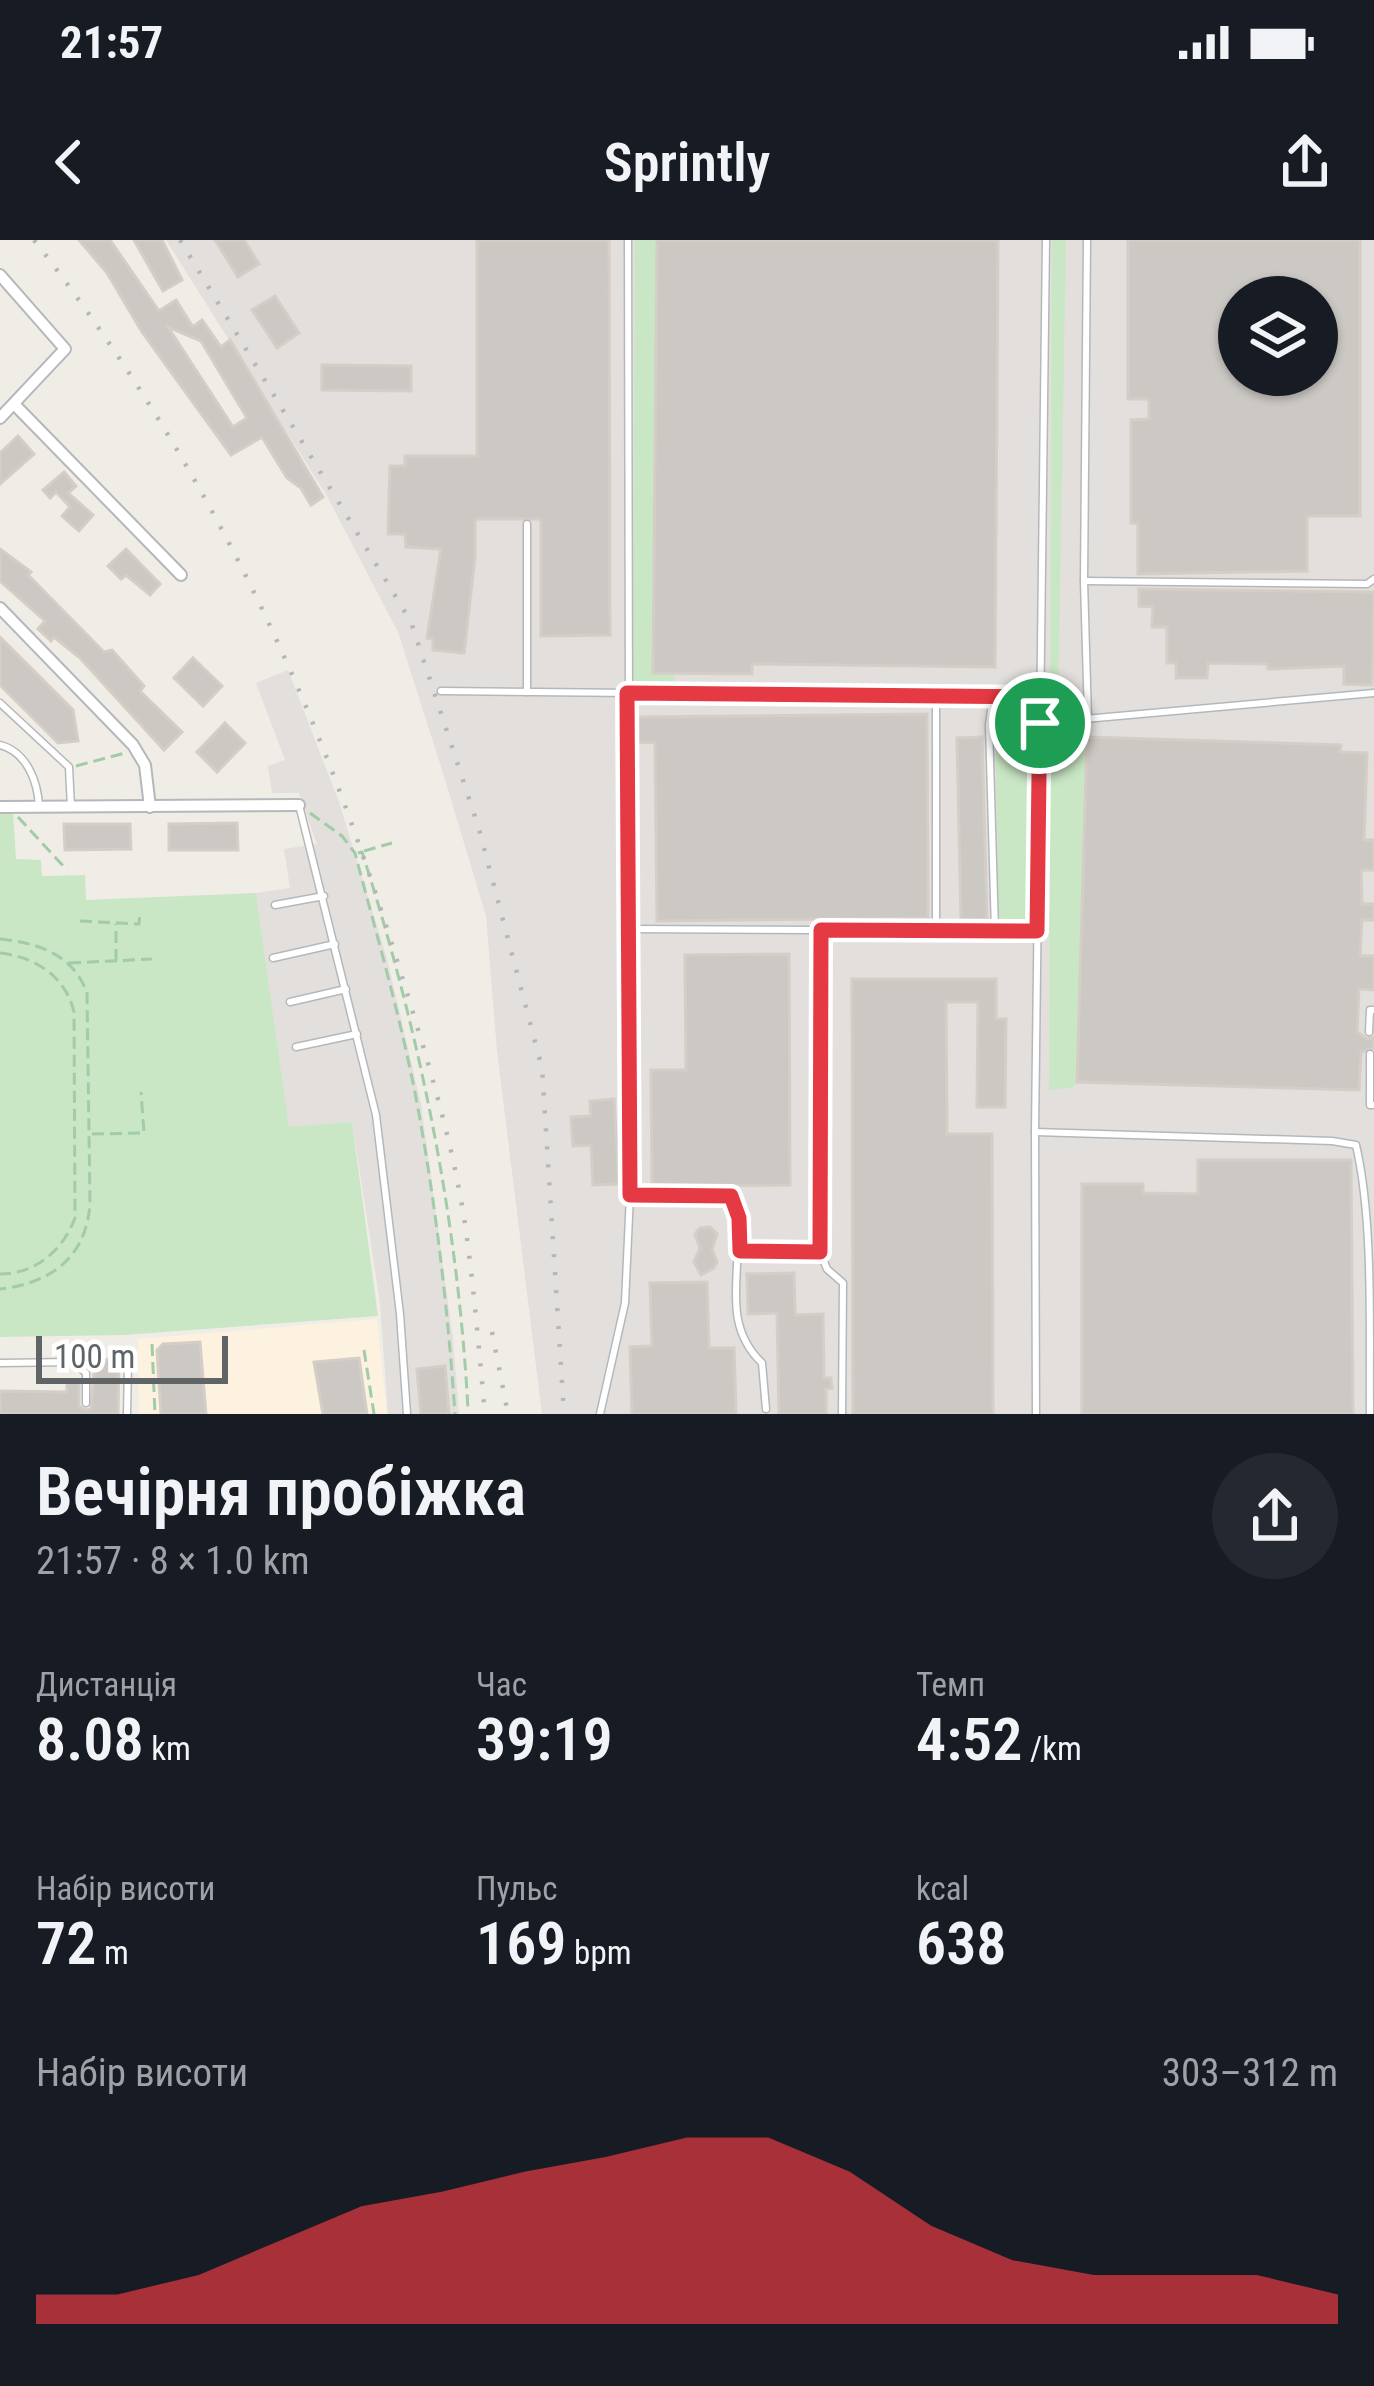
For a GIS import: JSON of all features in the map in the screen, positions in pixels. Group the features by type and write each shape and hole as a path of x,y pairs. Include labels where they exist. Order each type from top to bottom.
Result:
{"street":[{"path":"0,275 65,349 0,418"},
{"path":"14,404 181,575"},
{"path":"0,608 136,750 145,765 150,808"},
{"path":"0,807 299,805"}],"lane":[{"path":"599,1414 625,1303 630,1195 628,240"},
{"path":"1036,1414 1046,240"},
{"path":"1087,240 1084,581 1088,719"},
{"path":"527,524 527,692"},
{"path":"1084,581 1367,584 1374,579"},
{"path":"0,632 12,620"},
{"path":"441,692 1040,697"},
{"path":"1040,723 1374,693"},
{"path":"936,696 936,931"},
{"path":"993,696 989,725 995,931"},
{"path":"0,703 69,767 70,808"},
{"path":"0,745 10,747 34,775 38,808"},
{"path":"299,805 376,1115 407,1414"},
{"path":"275,905 324,896"},
{"path":"628,929 1037,931"},
{"path":"821,930 820,1252 827,1269 843,1282 842,1414"},
{"path":"273,958 335,944"},
{"path":"290,1002 346,989"},
{"path":"1370,1032 1370,1010 1374,1010"},
{"path":"296,1047 357,1034"},
{"path":"1370,1054 1370,1105 1374,1105"},
{"path":"1035,1132 1356,1145 1368,1219 1370,1414"},
{"path":"630,1195 731,1196 739,1218 735,1320 744,1346 762,1364 766,1409"},
{"path":"740,1251 820,1252"},
{"path":"0,1363 73,1362 86,1373 86,1402"},
{"path":"127,1414 128,1365"}],"path":[{"path":"69,767 136,750"},
{"path":"299,805 358,852 395,954 451,1222 468,1410"},
{"path":"17,815 67,870"},
{"path":"358,852 392,843"},
{"path":"358,852 417,1104 450,1339 455,1414"},
{"path":"80,921 139,924 140,911"},
{"path":"116,922 116,961"},
{"path":"0,939 33,943 80,973 86,993 90,1134 89,1217 82,1241 53,1271 29,1284 0,1289"},
{"path":"0,953 40,965 60,979 70,996 75,1195 75,1218 55,1252 34,1266 0,1274"},
{"path":"67,964 152,958"},
{"path":"141,1092 144,1133"},
{"path":"90,1134 155,1132"},
{"path":"152,1344 154,1414"},
{"path":"364,1350 374,1414"}],"shaded area":[{"path":"166,240 1374,240 1374,1414 542,1414 497,1051 486,916 398,632 327,496"},
{"path":"288,670 339,802 387,959 421,1104 459,1414 388,1414 380,1303 352,1122 289,1128 256,893 290,888 284,849 317,844 299,793 272,793 268,766 285,760 256,683"},
{"path":"377,1319 387,1414 139,1414 138,1339"}],"green space":[{"path":"635,240 657,240 653,672 674,674 675,691 644,688 633,679"},
{"path":"1052,240 1066,240 1058,708 1050,708"},
{"path":"1018,704 1028,720 1029,919 1026,926 1015,929 1004,926 999,915 995,730 1000,710"},
{"path":"1087,737 1077,1082 1072,1088 1049,1090 1050,743"},
{"path":"0,812 13,812 16,859 41,860 42,876 85,875 86,900 256,893 289,1127 352,1122 378,1316 124,1335 0,1337"}],"building":[{"path":"79,240 110,240 159,311 176,300 193,327 202,320 221,347 230,340 323,497 311,505 301,488 287,478 262,437 231,455 142,332 107,273","holes":["168,327 201,341 247,418 233,427"]},
{"path":"134,240 162,240 182,280 163,291"},
{"path":"215,240 244,240 259,264 238,277"},
{"path":"477,240 609,240 610,635 541,636 541,519 475,519 464,653 433,650 433,639 427,638 441,549 406,547 405,534 388,534 390,466 405,466 405,456 477,456"},
{"path":"657,240 998,240 995,667 752,664 752,674 653,673"},
{"path":"1128,240 1360,240 1360,516 1307,516 1307,571 1138,574 1138,523 1131,523 1131,420 1149,419 1149,399 1128,399"},
{"path":"275,296 299,333 277,348 252,310"},
{"path":"322,365 411,366 411,391 322,390"},
{"path":"18,436 34,454 0,484 0,453"},
{"path":"64,472 76,486 68,493 93,515 79,531 62,516 70,507 56,492 50,498 43,490"},
{"path":"0,549 31,572 28,575 104,652 112,650 144,686 140,691 182,732 164,750 80,658 38,629 45,621 0,581"},
{"path":"126,549 160,584 150,595 108,566"},
{"path":"1139,589 1374,592 1372,685 1344,684 1344,666 1268,669 1268,664 1208,663 1207,678 1176,678 1176,663 1167,663 1167,627 1152,627 1153,607 1139,606"},
{"path":"0,637 73,710 78,741 58,743 0,685"},
{"path":"193,658 222,686 203,706 174,678"},
{"path":"927,714 928,918 657,921 655,742 638,743 637,717"},
{"path":"225,723 245,743 217,772 197,752"},
{"path":"982,737 987,920 961,920 957,738"},
{"path":"1087,737 1341,745 1340,752 1367,753 1364,840 1374,840 1374,870 1361,870 1362,904 1374,904 1374,920 1362,920 1360,956 1374,956 1374,990 1359,989 1357,1032 1367,1039 1374,1037 1374,1048 1361,1052 1359,1090 1077,1082"},
{"path":"237,823 238,850 169,850 169,824"},
{"path":"64,824 130,824 131,849 65,850"},
{"path":"789,954 790,1185 652,1186 651,1070 686,1070 685,955"},
{"path":"852,979 996,979 996,1019 1006,1019 1005,1107 977,1107 978,1002 946,1002 947,1134 992,1134 993,1414 853,1414"},
{"path":"614,1099 619,1184 593,1185 591,1145 573,1146 571,1117 591,1116 590,1101"},
{"path":"1198,1160 1351,1160 1353,1414 1082,1414 1082,1184 1143,1184 1143,1193 1198,1194"},
{"path":"710,1227 717,1234 712,1249 717,1262 701,1275 694,1262 700,1248 695,1234"},
{"path":"794,1273 795,1315 823,1314 824,1378 831,1378 832,1388 826,1389 826,1414 779,1414 777,1313 748,1314 747,1274"},
{"path":"707,1282 709,1348 734,1348 736,1414 632,1414 630,1347 652,1346 650,1283"},
{"path":"200,1342 206,1414 161,1414 157,1350 163,1344"},
{"path":"359,1358 367,1414 323,1414 314,1362"},
{"path":"95,1359 119,1360 118,1414 0,1414 0,1391 67,1392 67,1382 79,1382 79,1406 91,1409"},
{"path":"445,1366 449,1414 421,1414 417,1369"}],"railway":[{"path":"34,240 154,412 206,501 296,683 335,778 402,977 446,1130 465,1224 485,1414"},
{"path":"180,240 411,622 479,829 542,1068 564,1414"},
{"path":"492,1332 508,1414"}],"route":[{"path":"627,693 1040,697 1040,723 1037,931 821,930 820,1252 740,1251 739,1218 731,1196 630,1195 627,693"}]}
